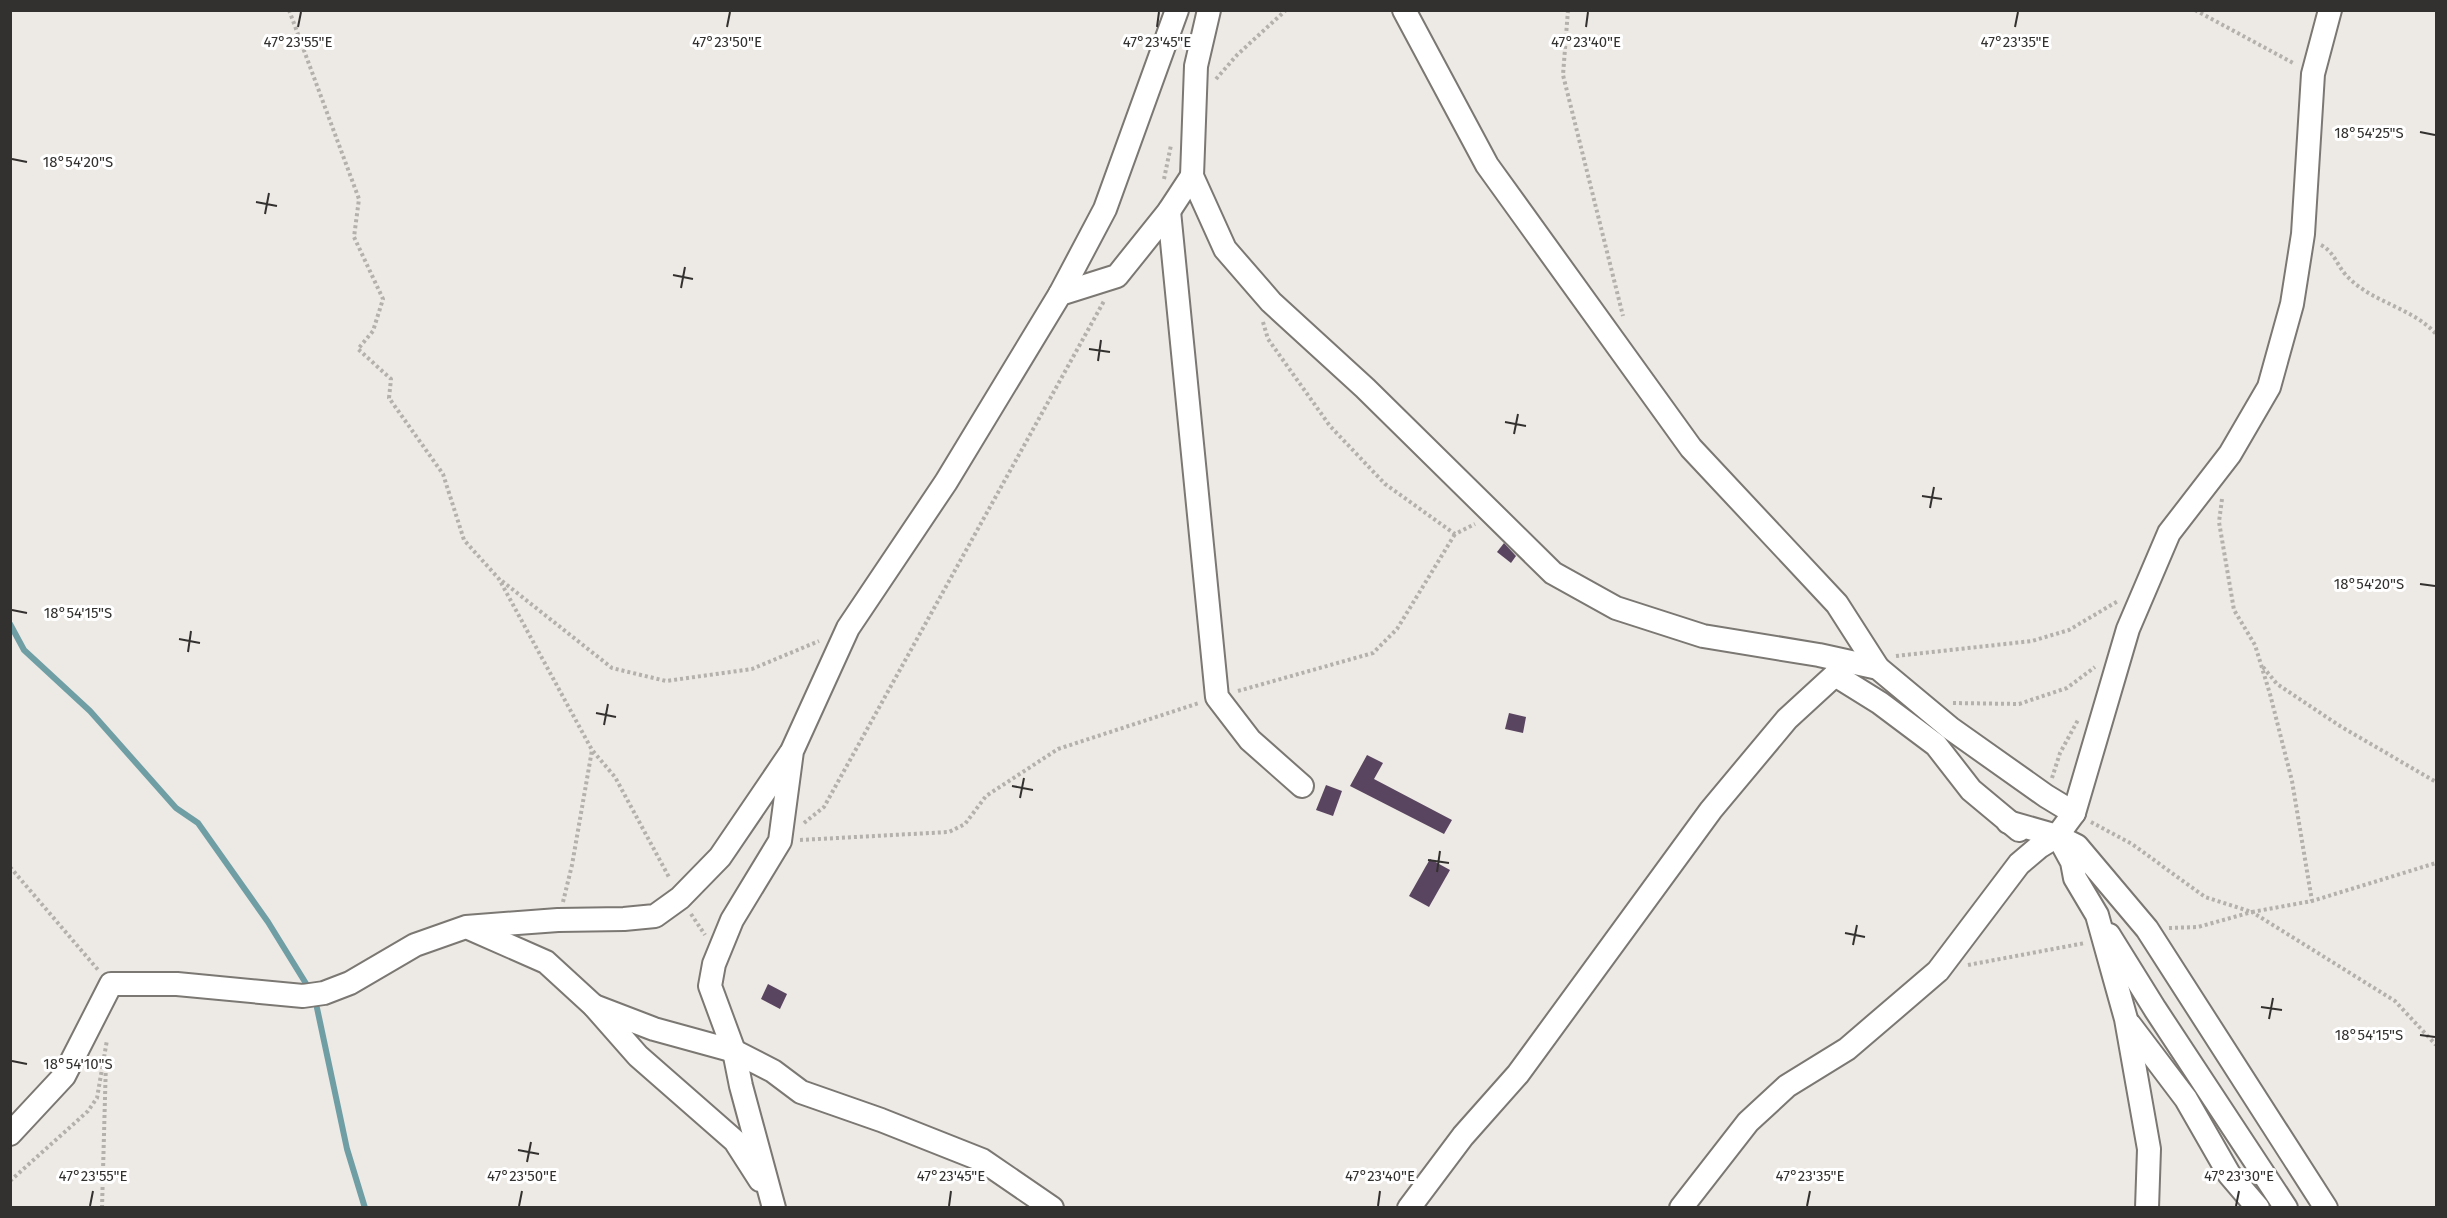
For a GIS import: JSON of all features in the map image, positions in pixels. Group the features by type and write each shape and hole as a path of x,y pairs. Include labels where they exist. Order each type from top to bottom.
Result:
{"street":[{"path":"1179,10 1196,66"},
{"path":"10,1134 64,1076 111,984 177,984 303,996 324,993 350,983 415,945 466,927 558,920 624,920 655,916 680,898 720,856 792,751 848,628 946,482 1060,294 1105,209 1179,10"},
{"path":"1209,10 1196,66 1192,176 1225,249 1258,288 1553,573 1616,608 1703,636 1819,655 1841,669 1880,704 1936,745 1971,790 2008,822 2048,841 2077,846 2147,929 2326,1208"},
{"path":"1404,10 1487,165 1691,448 1837,604 1875,663 1950,728 2046,796 2074,813"},
{"path":"1681,1208 1748,1122 1787,1086 1847,1049 1938,971 2019,864 2048,841 2074,813 2128,629 2169,532 2229,454 2269,387 2292,304 2303,234 2313,74 2330,10"},
{"path":"1060,294 1117,276 1169,211 1192,176"},
{"path":"1169,211 1217,697 1250,740 1302,786"},
{"path":"1409,1208 1463,1136 1518,1074 1711,810 1786,719 1841,669 1875,663"},
{"path":"765,1195 734,1051 710,986 714,964 732,920 780,841 792,751"},
{"path":"2046,796 2048,841 2075,878 2155,1009 2253,1153 2286,1208"},
{"path":"2097,915 2126,1019 2149,1149 2146,1208"},
{"path":"466,927 546,962 594,1006 654,1029 734,1051 773,1071 801,1092 881,1120 982,1160 1052,1208"},
{"path":"594,1006 598,1032 619,1054 694,1116 765,1195"},
{"path":"2126,1019 2186,1099 2229,1174 2258,1208"}],"path":[{"path":"289,10 359,200 354,237 383,299 373,331 358,349 391,379 389,398 443,474 464,540 499,579 612,668 666,681 752,669 848,628"},
{"path":"1194,108 1237,55 1286,10"},
{"path":"1568,10 1563,75 1625,323"},
{"path":"2195,10 2313,74"},
{"path":"1164,181 1172,139"},
{"path":"2303,234 2331,250 2345,274 2366,290 2406,312 2436,334"},
{"path":"780,841 824,807 1117,276"},
{"path":"1261,317 1268,339 1329,426 1385,484 1455,534"},
{"path":"2224,488 2218,522 2234,610 2255,645 2262,666 2292,781 2312,901"},
{"path":"780,841 950,832 965,824 986,796 1058,749 1217,697 1373,653 1397,629 1455,534 1494,514"},
{"path":"499,579 592,750 615,777 680,898 705,935 714,964"},
{"path":"1875,663 2032,641 2069,630 2119,600"},
{"path":"1951,703 2019,704 2067,688 2101,662"},
{"path":"2262,666 2277,684 2340,726 2436,782"},
{"path":"558,920 572,865 592,750"},
{"path":"2074,813 2132,844 2205,897 2252,912 2395,1001 2436,1045"},
{"path":"2252,912 2312,901 2436,863"},
{"path":"10,867 111,984"},
{"path":"102,1208 106,1048"}],"building":[{"path":"1504,543 1516,556 1511,563 1497,552"},
{"path":"1509,713 1526,717 1523,733 1505,729"},
{"path":"1367,755 1383,763 1374,779 1452,820 1444,834 1350,786"},
{"path":"1326,785 1342,791 1333,816 1316,810"},
{"path":"1430,859 1450,870 1429,907 1409,896"},
{"path":"768,984 787,994 780,1009 761,999"}],"waterway":[{"path":"10,624 24,650 90,711 176,808 198,823 268,922 310,990"},
{"path":"317,1008 347,1149 365,1208"}]}
